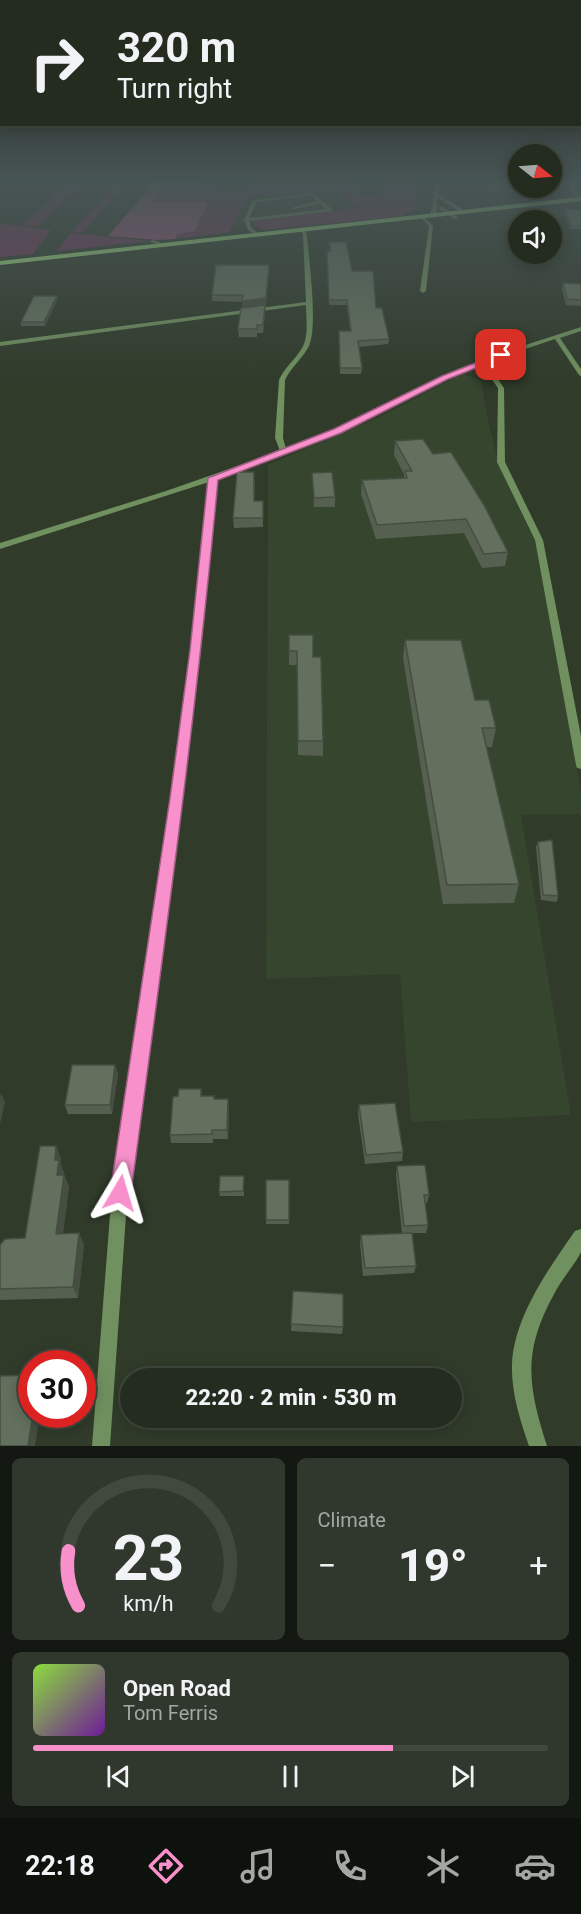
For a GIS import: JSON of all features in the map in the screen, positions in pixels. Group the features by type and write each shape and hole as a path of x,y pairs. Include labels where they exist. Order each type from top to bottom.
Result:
{"main road":[{"path":"0,263 119,249"}],"street":[{"path":"284,453 279,438 282,380 305,348 309,337 306,249"},
{"path":"423,291 428,249"},
{"path":"0,344 309,303"},
{"path":"0,546 143,503 284,453 337,431 483,362 581,329"},
{"path":"557,337 581,374"},
{"path":"483,362 501,388 501,462 539,540 581,765"},
{"path":"102,1446 118,1215 180,775 196,650 213,478"},
{"path":"538,1446 527,1416 522,1357 537,1307 560,1266 581,1237"}],"shaded area":[{"path":"0,249 36,249 33,254 0,257"},
{"path":"462,374 481,380 499,465 535,542 581,791 581,814 521,815 571,1115 411,1122 400,974 266,979 268,465 377,418"}],"building":[{"path":"348,249 352,271 373,271 376,308 382,308 389,339 358,341 362,368 340,368 339,331 351,331 347,300 329,300 327,251"},
{"path":"216,265 269,265 266,298 242,301 243,295 212,295"},
{"path":"563,283 581,284 581,300 567,299"},
{"path":"34,296 57,296 44,322 21,322"},
{"path":"265,305 263,325 257,325 257,329 238,329 241,308"},
{"path":"423,439 433,454 451,452 484,505 508,552 484,554 466,519 377,525 362,480 407,478 405,471 412,471 395,441"},
{"path":"237,472 254,472 254,501 263,501 263,518 233,518"},
{"path":"332,472 335,497 314,498 312,473"},
{"path":"289,635 313,635 313,657 321,657 323,741 298,741 297,651 289,651"},
{"path":"405,640 461,640 475,700 489,700 496,728 482,728 519,884 447,885"},
{"path":"552,840 558,896 543,895 538,842"},
{"path":"72,1065 115,1065 110,1105 65,1105"},
{"path":"179,1089 201,1089 201,1096 228,1099 227,1130 212,1130 212,1134 170,1135 173,1097 178,1096"},
{"path":"395,1103 403,1152 366,1155 359,1105"},
{"path":"40,1146 56,1146 55,1160 59,1160 57,1175 64,1175 56,1234 79,1233 73,1287 0,1289 0,1245 5,1239 25,1238"},
{"path":"425,1165 429,1195 424,1195 428,1225 404,1226 397,1166"},
{"path":"220,1176 244,1176 243,1191 219,1192"},
{"path":"266,1180 289,1180 289,1220 266,1220"},
{"path":"412,1233 416,1266 365,1268 361,1235"},
{"path":"293,1291 343,1294 343,1327 291,1324"},
{"path":"18,1375 18,1428 31,1428 28,1446 0,1446 0,1376"}],"route":[{"path":"120,1193 177,798 196,650 213,478 337,431 445,378 501,355"}]}
